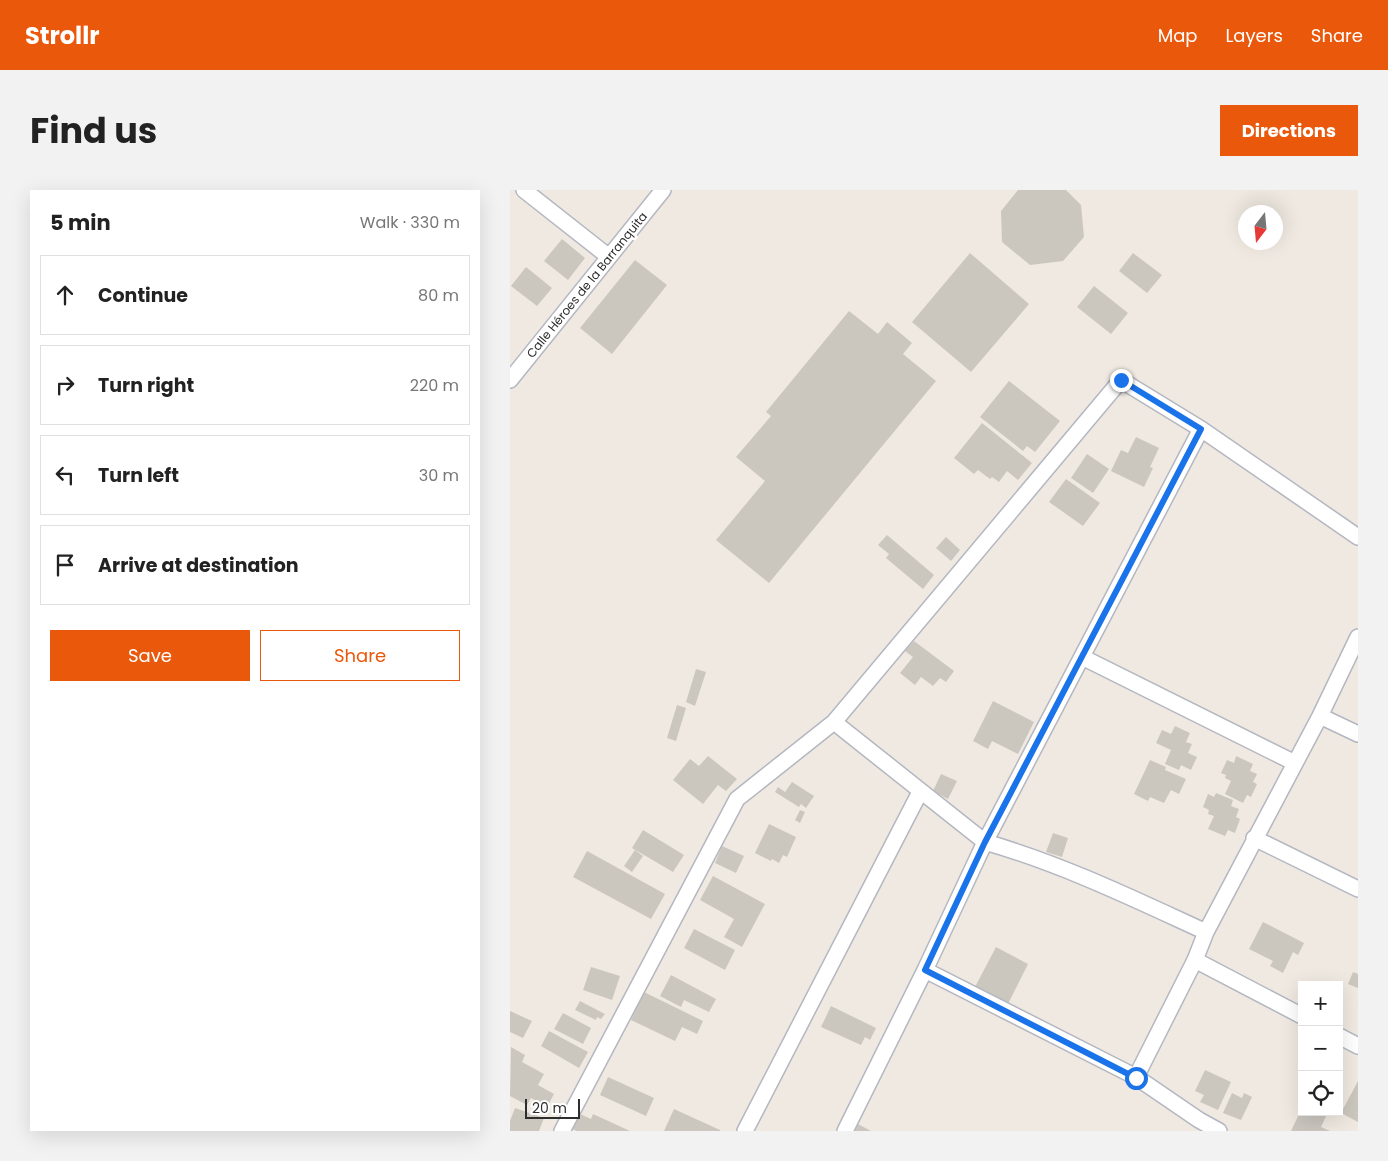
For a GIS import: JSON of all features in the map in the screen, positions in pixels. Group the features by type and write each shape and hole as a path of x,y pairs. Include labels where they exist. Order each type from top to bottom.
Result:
{"street":[{"path":"524,190 609,257"},
{"name":"Calle Héroes de la Barranquita","path":"510,380 663,190"},
{"path":"562,1131 737,799 834,722 1121,380 1201,429 1358,537"},
{"path":"845,1131 925,970 985,842 1201,429"},
{"path":"1136,1078 1195,960 1206,932 1320,716 1358,637"},
{"path":"1082,657 1295,763"},
{"path":"1320,716 1358,734"},
{"path":"834,722 985,842 1102,884 1206,932"},
{"path":"744,1131 920,792"},
{"path":"1254,838 1358,889"},
{"path":"1195,960 1298,1014"},
{"path":"925,970 1136,1078 1197,1125 1220,1131"},
{"path":"1343,1038 1358,1046"}],"building":[{"path":"1018,190 1066,190 1081,205 1084,237 1063,261 1030,265 1002,242 1001,211"},
{"path":"562,239 585,258 568,280 544,261"},
{"path":"970,253 1029,304 971,372 912,322"},
{"path":"1133,253 1162,275 1147,293 1119,271"},
{"path":"635,260 667,285 612,354 580,328"},
{"path":"526,267 552,288 537,306 511,286"},
{"path":"1094,286 1128,313 1111,334 1077,307"},
{"path":"849,311 878,334 887,322 912,343 903,354 936,381 769,583 716,540 765,481 736,457 771,416 766,412"},
{"path":"1009,381 1060,421 1035,452 1027,446 1023,451 980,417"},
{"path":"982,423 1032,463 1018,480 1007,471 999,482 992,477 990,479 978,470 974,474 954,458"},
{"path":"1136,437 1159,448 1150,467 1153,468 1144,487 1111,471 1121,450 1128,453"},
{"path":"1087,454 1109,469 1093,493 1071,478"},
{"path":"1066,479 1100,503 1083,526 1049,502"},
{"path":"887,535 934,575 923,589 886,558 889,554 878,545"},
{"path":"946,537 960,550 951,561 936,548"},
{"path":"914,641 954,671 946,682 940,678 933,686 921,677 915,685 900,673 913,657 905,651"},
{"path":"696,669 706,672 695,706 686,702"},
{"path":"993,701 1034,722 1018,754 992,741 988,749 973,741"},
{"path":"677,705 686,708 676,741 667,738"},
{"path":"1175,726 1190,733 1186,742 1192,744 1188,753 1197,757 1191,770 1181,765 1179,770 1165,764 1171,750 1156,743 1162,730 1171,734"},
{"path":"708,756 737,779 726,791 718,785 703,804 673,780 690,759 699,766"},
{"path":"1236,756 1253,764 1250,771 1257,774 1253,782 1257,784 1251,797 1247,795 1243,803 1225,794 1231,781 1225,778 1226,775 1221,773 1227,760 1234,763"},
{"path":"1150,760 1166,767 1165,770 1186,779 1179,794 1171,790 1164,803 1150,797 1148,801 1134,794"},
{"path":"941,774 957,781 948,799 933,791"},
{"path":"792,782 814,796 806,808 801,804 799,807 775,792 778,787 785,792"},
{"path":"1216,793 1233,800 1231,806 1239,809 1236,817 1240,819 1235,833 1228,830 1225,836 1208,829 1214,816 1208,814 1209,810 1203,807 1208,794 1214,797"},
{"path":"800,810 805,812 800,823 795,820"},
{"path":"769,824 796,837 787,857 783,855 779,863 755,853"},
{"path":"643,830 684,855 673,872 632,848"},
{"path":"1053,833 1068,838 1062,857 1046,852"},
{"path":"722,846 744,856 736,873 715,863"},
{"path":"635,850 643,856 632,872 624,866"},
{"path":"587,851 665,894 651,919 573,877"},
{"path":"713,876 765,904 742,947 724,937 734,919 700,900"},
{"path":"1263,922 1304,943 1298,955 1293,952 1283,973 1270,966 1273,961 1249,949"},
{"path":"694,929 735,950 725,970 684,948"},
{"path":"996,947 1028,964 1008,1004 975,987"},
{"path":"591,967 620,976 612,1000 583,990"},
{"path":"1353,972 1358,974 1358,988 1348,984"},
{"path":"671,975 716,999 709,1012 684,1000 681,1007 660,996"},
{"path":"644,992 703,1021 697,1034 682,1027 675,1041 631,1020"},
{"path":"580,1001 605,1014 601,1019 597,1017 596,1020 575,1010"},
{"path":"831,1006 876,1028 870,1040 865,1037 861,1045 821,1027"},
{"path":"510,1011 532,1021 523,1038 510,1032"},
{"path":"563,1013 591,1028 583,1044 554,1029"},
{"path":"549,1031 588,1052 579,1068 541,1046"},
{"path":"511,1047 525,1055 522,1062 544,1074 538,1085 554,1094 547,1107 531,1098 527,1105 510,1096"},
{"path":"1205,1070 1231,1082 1218,1110 1200,1102 1204,1095 1195,1091"},
{"path":"608,1077 654,1098 646,1116 600,1095"},
{"path":"1358,1081 1358,1122 1343,1114 1343,1109"},
{"path":"1232,1093 1242,1098 1244,1093 1252,1097 1241,1120 1223,1113"},
{"path":"515,1108 544,1118 539,1131 510,1131 510,1121"},
{"path":"674,1109 720,1130 720,1131 664,1131"},
{"path":"580,1114 591,1119 593,1114 630,1131 577,1131 572,1129"},
{"path":"1298,1116 1326,1116 1321,1127 1330,1131 1291,1131"},
{"path":"856,1123 871,1131 852,1131"}],"route":[{"path":"1121,380 1201,429 985,842 925,970 1136,1078"}]}
